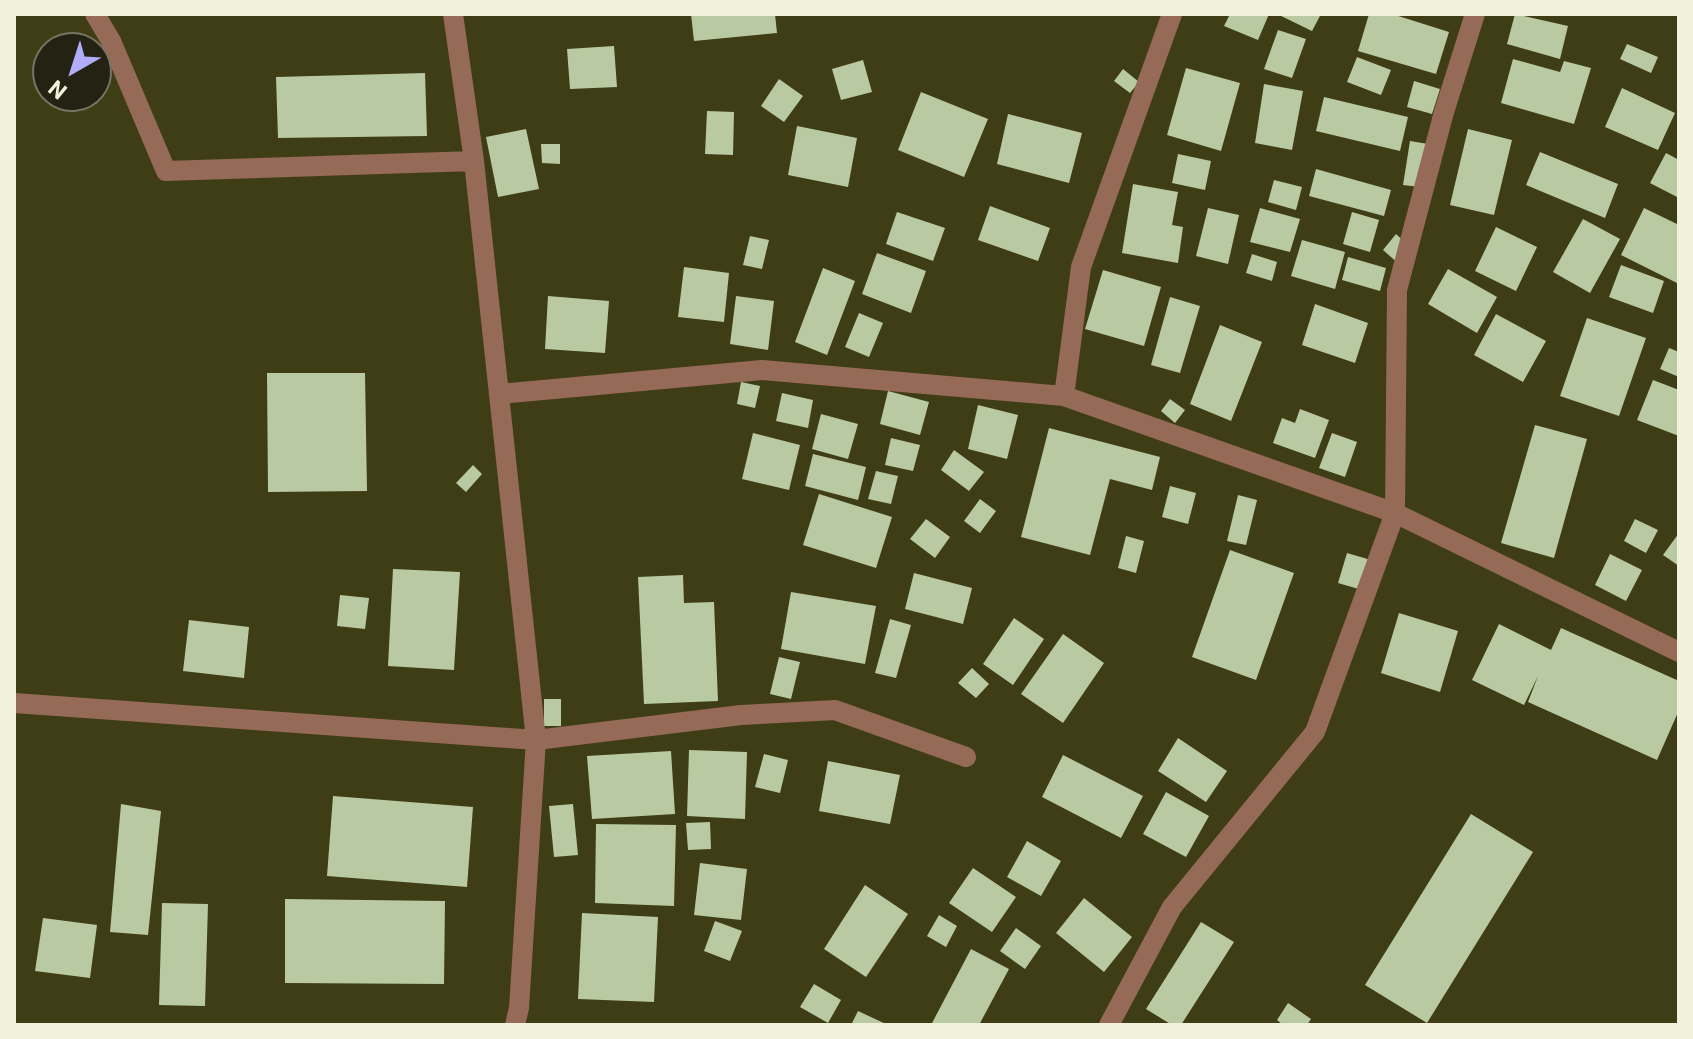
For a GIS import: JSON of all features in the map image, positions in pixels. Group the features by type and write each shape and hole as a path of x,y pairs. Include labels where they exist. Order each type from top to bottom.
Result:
{"street":[{"path":"95,14 111,41 166,171 474,161"},
{"path":"453,14 474,161 536,740 519,1008 515,1025"},
{"path":"1064,396 1081,267 1172,14"},
{"path":"1109,1025 1172,907 1315,732 1395,513 1397,290 1444,112 1475,14"},
{"path":"499,394 762,370 1064,396 1395,513 1679,652"},
{"path":"14,703 536,740 741,715 835,710 966,757"}],"building":[{"path":"691,14 775,14 777,33 694,41"},
{"path":"1230,14 1269,14 1258,40 1224,26"},
{"path":"1277,14 1321,14 1312,31"},
{"path":"1369,14 1392,14 1449,32 1436,74 1358,51"},
{"path":"1515,14 1568,26 1560,59 1507,44"},
{"path":"1278,30 1306,39 1292,78 1264,69"},
{"path":"1627,44 1658,57 1651,73 1620,59"},
{"path":"614,46 617,87 570,89 567,49"},
{"path":"1357,57 1391,70 1381,95 1347,82"},
{"path":"1513,59 1560,72 1564,61 1591,68 1574,124 1501,103"},
{"path":"863,60 872,92 841,100 832,69"},
{"path":"1186,68 1240,83 1221,151 1167,135"},
{"path":"1123,69 1139,82 1130,93 1114,81"},
{"path":"425,73 427,136 278,138 276,77"},
{"path":"779,79 803,96 784,122 761,106"},
{"path":"1414,81 1440,89 1432,114 1407,107"},
{"path":"1264,84 1303,91 1292,150 1255,143"},
{"path":"1622,88 1675,113 1658,150 1605,127"},
{"path":"921,92 988,119 964,177 898,150"},
{"path":"1324,97 1408,117 1400,151 1316,131"},
{"path":"707,111 734,112 733,155 705,154"},
{"path":"1008,114 1082,133 1069,183 997,164"},
{"path":"797,126 857,138 848,187 788,175"},
{"path":"526,129 539,189 498,197 486,137"},
{"path":"1468,129 1512,140 1494,215 1450,205"},
{"path":"1410,141 1434,145 1428,188 1403,185"},
{"path":"541,144 560,144 560,164 542,163"},
{"path":"1540,152 1618,184 1605,218 1526,185"},
{"path":"1666,153 1679,160 1679,198 1650,183"},
{"path":"1178,154 1211,161 1205,190 1172,183"},
{"path":"1316,169 1391,190 1384,216 1309,196"},
{"path":"1274,180 1302,187 1296,210 1268,202"},
{"path":"1133,184 1178,192 1172,225 1183,227 1178,263 1122,253"},
{"path":"990,206 1050,228 1038,261 978,240"},
{"path":"1208,208 1239,215 1228,264 1196,256"},
{"path":"1260,208 1300,219 1290,252 1250,242"},
{"path":"1644,208 1679,225 1679,284 1621,255"},
{"path":"897,212 945,228 933,261 886,244"},
{"path":"1352,212 1379,220 1370,252 1343,244"},
{"path":"1583,219 1620,239 1590,293 1553,272"},
{"path":"1496,227 1537,247 1516,291 1475,271"},
{"path":"1396,234 1412,249 1399,264 1383,250"},
{"path":"750,236 769,240 762,269 743,265"},
{"path":"1302,240 1345,252 1335,289 1291,276"},
{"path":"877,253 926,271 911,313 862,294"},
{"path":"1252,254 1277,262 1272,281 1246,273"},
{"path":"1348,257 1386,268 1380,291 1342,280"},
{"path":"1621,265 1664,281 1653,313 1609,297"},
{"path":"684,267 729,273 724,322 678,317"},
{"path":"823,268 855,281 827,355 795,342"},
{"path":"1448,269 1497,297 1477,333 1428,304"},
{"path":"1103,270 1161,287 1144,346 1085,329"},
{"path":"548,296 609,301 605,353 545,349"},
{"path":"736,296 774,301 768,350 730,344"},
{"path":"1170,297 1200,306 1180,373 1151,365"},
{"path":"1315,304 1368,323 1355,363 1302,345"},
{"path":"859,313 883,323 869,357 845,347"},
{"path":"1496,314 1546,341 1523,382 1474,355"},
{"path":"1587,318 1646,338 1619,416 1560,396"},
{"path":"1220,325 1262,342 1231,421 1190,404"},
{"path":"1669,348 1679,352 1679,377 1660,369"},
{"path":"267,373 365,373 367,491 268,492"},
{"path":"1653,380 1679,390 1679,436 1637,420"},
{"path":"741,382 760,386 755,408 737,404"},
{"path":"888,391 929,402 920,435 880,424"},
{"path":"782,393 813,400 808,428 776,421"},
{"path":"1170,399 1185,410 1175,423 1161,411"},
{"path":"978,405 1018,415 1007,459 968,449"},
{"path":"1300,409 1329,420 1315,458 1273,443 1282,418 1295,423"},
{"path":"821,414 858,424 848,459 812,449"},
{"path":"1535,425 1587,439 1554,558 1501,543"},
{"path":"1049,428 1160,457 1152,490 1110,479 1090,555 1021,537"},
{"path":"753,433 800,445 789,490 742,479"},
{"path":"1332,433 1357,442 1345,477 1319,468"},
{"path":"891,438 920,445 913,471 885,465"},
{"path":"954,450 984,472 969,491 941,470"},
{"path":"813,454 866,467 858,500 805,486"},
{"path":"473,465 482,474 466,492 456,483"},
{"path":"876,471 898,476 891,504 868,499"},
{"path":"1170,486 1196,493 1188,524 1162,517"},
{"path":"819,494 892,517 876,568 803,545"},
{"path":"1238,495 1257,500 1246,545 1227,541"},
{"path":"980,499 996,511 980,533 964,521"},
{"path":"926,519 950,537 935,558 910,539"},
{"path":"1635,519 1658,530 1646,553 1624,541"},
{"path":"1679,533 1679,566 1663,555"},
{"path":"1126,536 1144,541 1136,573 1118,568"},
{"path":"1230,550 1294,573 1256,680 1192,657"},
{"path":"1347,553 1371,560 1362,590 1338,583"},
{"path":"1610,554 1642,570 1626,601 1595,585"},
{"path":"393,569 460,572 454,670 388,666"},
{"path":"914,573 972,588 963,624 905,609"},
{"path":"683,575 684,603 714,602 718,701 644,704 638,577"},
{"path":"791,592 876,606 865,664 781,649"},
{"path":"340,595 369,598 365,629 337,626"},
{"path":"1399,613 1458,631 1440,692 1381,673"},
{"path":"1014,618 1044,639 1013,685 983,664"},
{"path":"890,619 911,625 896,678 875,673"},
{"path":"189,620 249,627 244,678 183,671"},
{"path":"1499,624 1551,650 1561,628 1679,681 1679,710 1657,760 1528,702 1538,676 1524,705 1472,680"},
{"path":"1063,634 1104,663 1063,723 1021,694"},
{"path":"779,657 800,662 791,699 770,694"},
{"path":"972,668 989,684 976,698 958,683"},
{"path":"544,699 561,699 561,726 544,726"},
{"path":"1178,738 1227,771 1206,802 1158,771"},
{"path":"689,750 747,752 745,819 687,816"},
{"path":"671,751 675,814 592,819 587,756"},
{"path":"764,754 788,760 780,793 755,787"},
{"path":"1063,755 1143,796 1121,838 1042,797"},
{"path":"828,761 900,775 890,824 819,811"},
{"path":"1166,792 1209,816 1186,857 1143,834"},
{"path":"333,796 473,807 467,887 327,876"},
{"path":"121,804 161,811 148,935 110,932"},
{"path":"573,804 578,855 554,857 549,806"},
{"path":"1471,814 1533,852 1427,1023 1365,985"},
{"path":"710,822 711,849 688,850 686,823"},
{"path":"596,824 676,825 674,906 595,903"},
{"path":"1027,841 1061,861 1041,896 1007,877"},
{"path":"700,863 747,869 741,920 694,915"},
{"path":"973,868 1016,897 992,932 949,903"},
{"path":"865,885 908,914 866,977 824,949"},
{"path":"1084,898 1132,937 1104,972 1056,933"},
{"path":"285,899 445,901 444,984 285,983"},
{"path":"162,903 208,904 205,1006 159,1005"},
{"path":"582,913 658,917 654,1002 578,999"},
{"path":"939,915 957,926 946,947 927,936"},
{"path":"43,918 97,925 90,978 35,971"},
{"path":"715,921 742,931 730,961 704,951"},
{"path":"1201,922 1234,942 1181,1025 1172,1025 1146,1009"},
{"path":"1016,928 1041,946 1025,969 1000,951"},
{"path":"971,949 1009,969 979,1025 931,1025"},
{"path":"814,984 841,1000 828,1023 800,1007"},
{"path":"1288,1003 1311,1019 1307,1025 1283,1025 1277,1020"},
{"path":"858,1011 888,1025 851,1025"}]}
